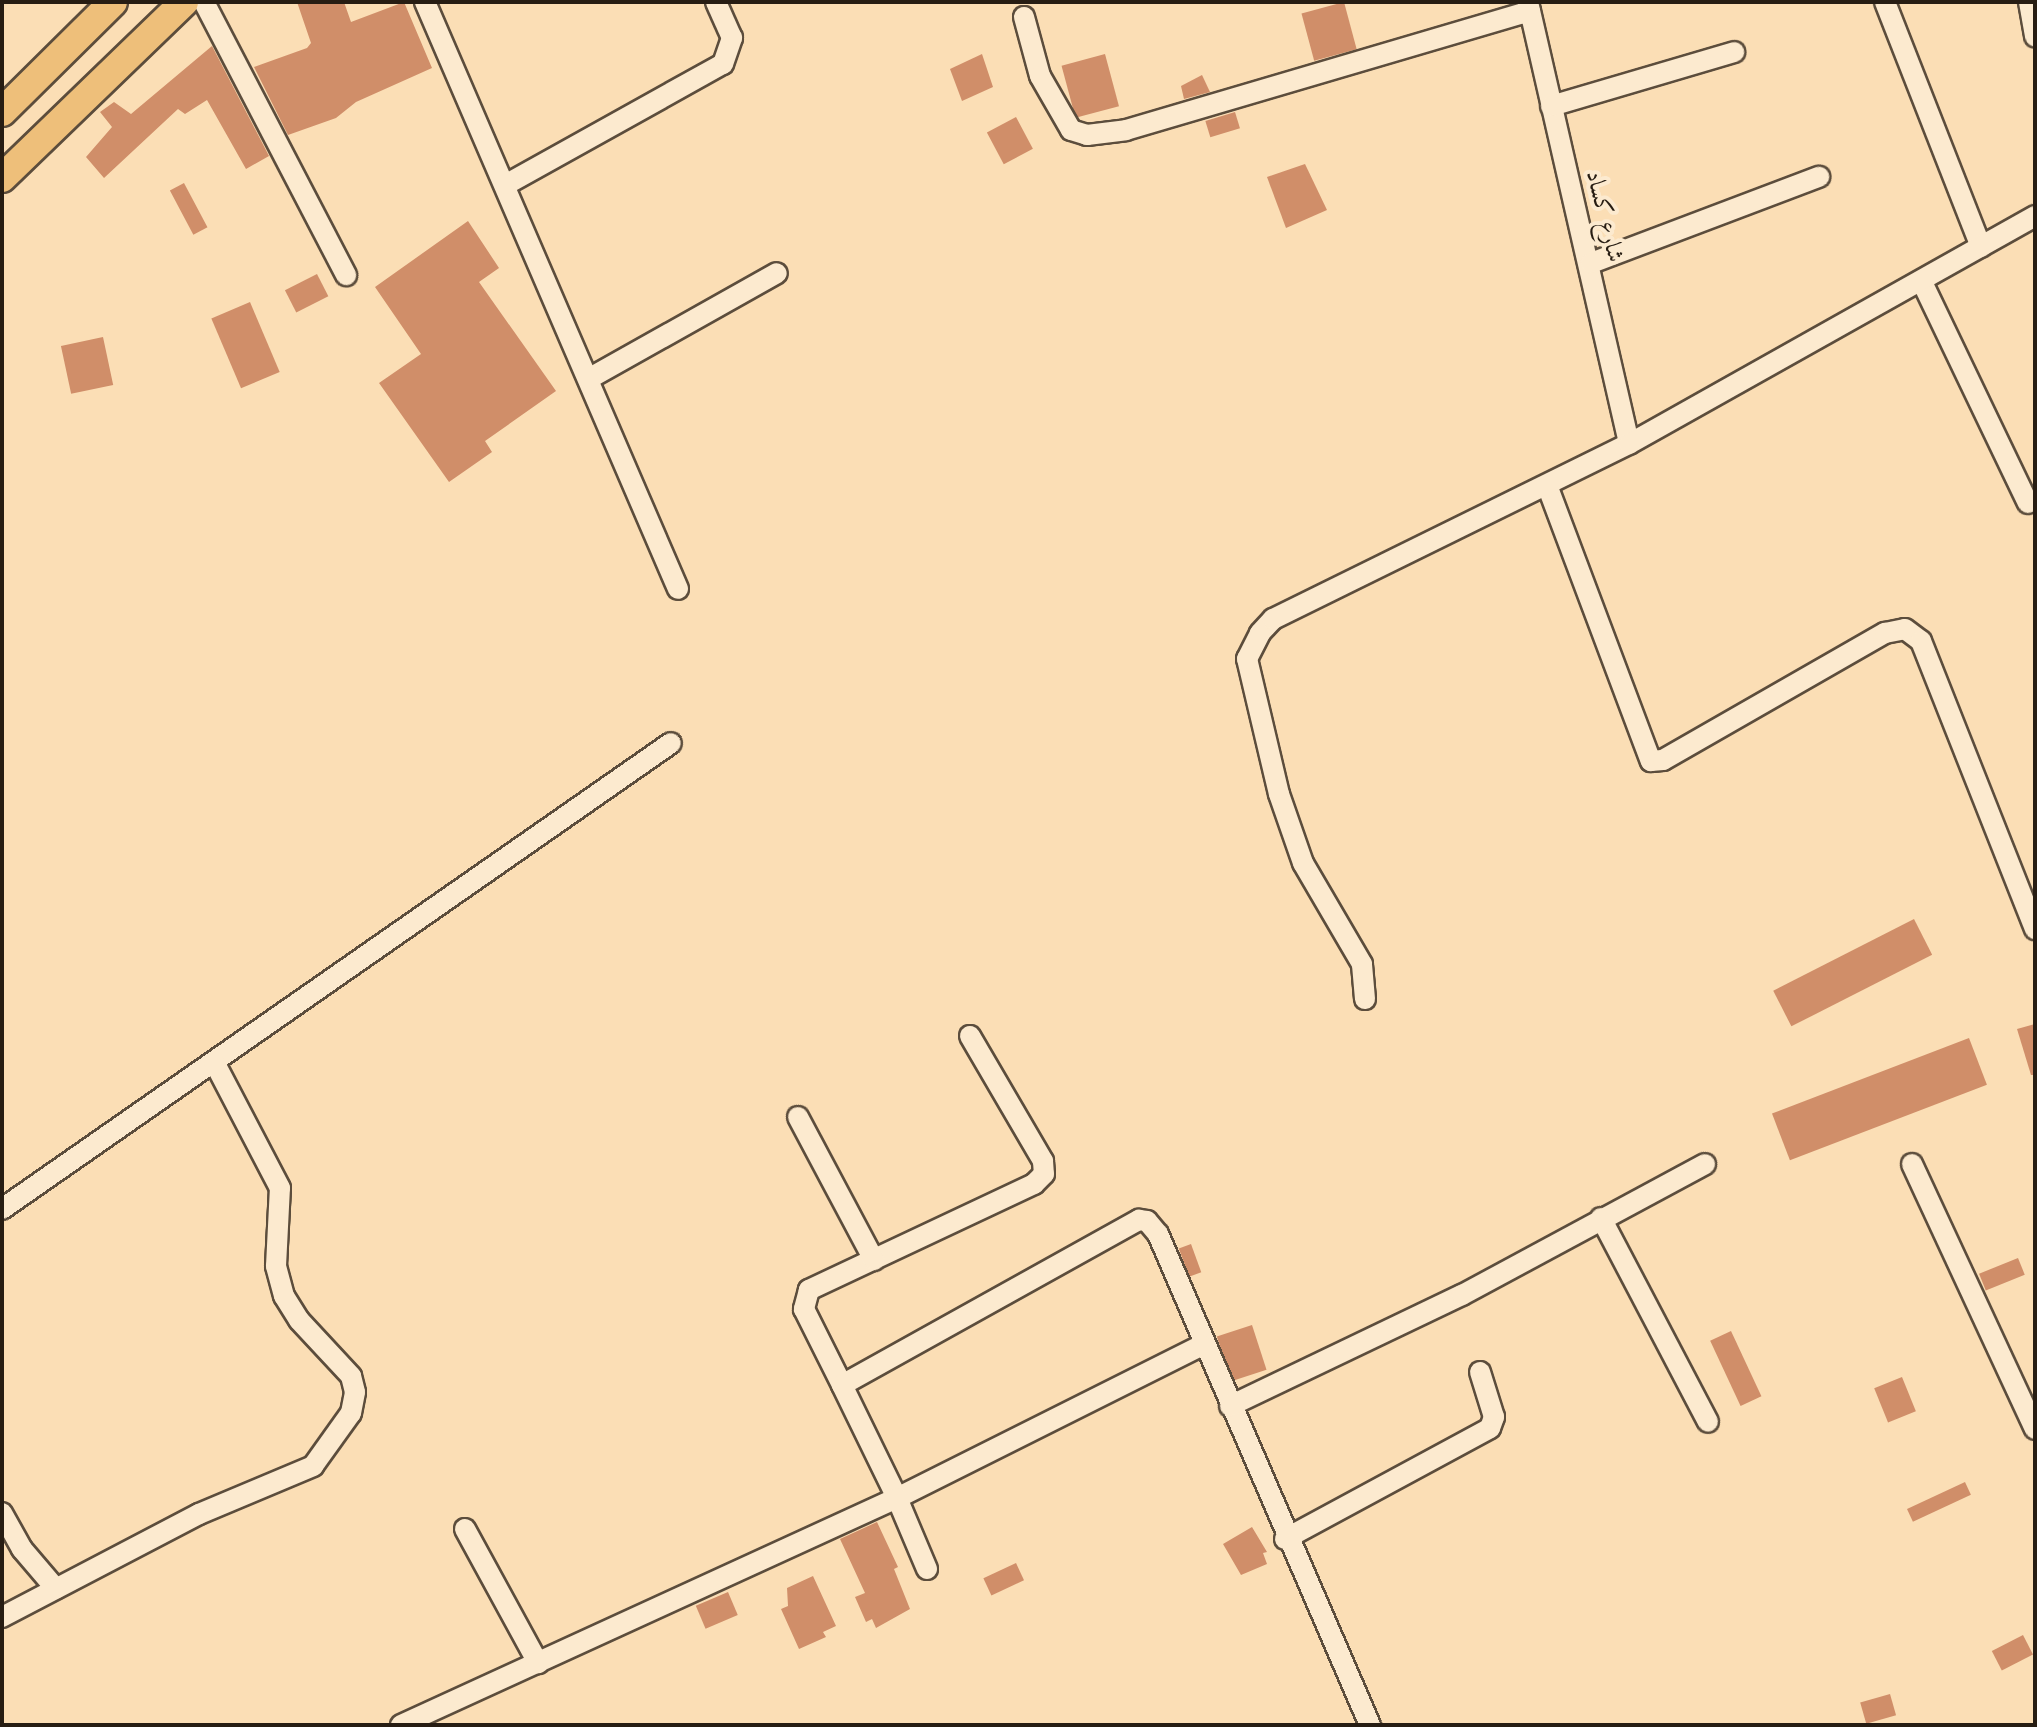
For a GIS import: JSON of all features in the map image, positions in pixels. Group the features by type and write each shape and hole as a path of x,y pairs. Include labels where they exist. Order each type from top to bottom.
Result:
{"highway":[{"path":"2,112 113,2"},
{"path":"2,178 184,2"}],"street":[{"path":"204,2 346,275"},
{"path":"507,184 723,64 732,38 716,2"},
{"path":"1885,2 1981,247"},
{"path":"2029,2 2035,36"},
{"path":"430,4 678,589"},
{"path":"1024,17 1040,76 1071,130 1087,135 1126,130 1529,6"},
{"name":"شارع كساد","path":"1529,6 1591,263 1629,444"},
{"path":"1551,106 1734,52"},
{"path":"1591,263 1819,177"},
{"path":"1365,999 1362,964 1295,844 1247,659 1250,645 1273,619 1629,444 2035,216"},
{"path":"590,378 777,273"},
{"path":"1922,282 2028,503"},
{"path":"1547,485 1651,761 1663,760 1885,633 1905,629 1921,641 2035,929"},
{"path":"2,1209 671,743"},
{"path":"927,1569 803,1298 874,1260 1034,1184 1044,1174 1043,1161 970,1036"},
{"path":"2,1617 199,1514 313,1466 351,1413 355,1392 351,1376 299,1320 284,1296 276,1266 280,1188 214,1062"},
{"path":"798,1117 874,1260"},
{"path":"1230,1406 1462,1295 1705,1164"},
{"path":"1912,1164 2035,1429"},
{"path":"1601,1218 1708,1422"},
{"path":"842,1385 1139,1220 1158,1234 1285,1539 1370,1725"},
{"path":"401,1725 897,1498 1202,1345"},
{"path":"1285,1539 1490,1428 1494,1417 1480,1372"},
{"path":"2,1513 22,1549 56,1589"},
{"path":"465,1529 538,1663"}],"building":[{"path":"297,2 344,2 351,22 404,2 432,68 356,102 336,118 288,135 254,67 307,48 311,43"},
{"path":"1344,2 1357,49 1314,61 1301,13"},
{"path":"212,46 269,156 246,169 207,100 185,114 178,109 104,178 86,157 112,127 100,112 114,102 131,114"},
{"path":"982,54 993,87 962,101 950,69"},
{"path":"1105,54 1119,106 1076,118 1062,66"},
{"path":"1202,75 1210,92 1184,99 1181,86"},
{"path":"1235,112 1240,128 1210,137 1205,121"},
{"path":"1016,117 1033,149 1004,164 987,132"},
{"path":"1305,164 1327,210 1286,228 1267,177"},
{"path":"184,183 207,227 193,235 170,191"},
{"path":"468,221 499,268 479,282 556,391 485,441 492,452 449,482 379,383 421,354 375,287"},
{"path":"317,274 328,296 296,313 285,290"},
{"path":"250,302 280,372 241,388 211,318"},
{"path":"103,337 113,385 71,394 61,346"},
{"path":"1914,919 1932,955 1791,1026 1773,991"},
{"path":"2035,1024 2035,1075 2031,1075 2017,1029"},
{"path":"1969,1038 1987,1085 1790,1160 1772,1114"},
{"path":"1191,1244 1201,1272 1189,1277 1179,1248"},
{"path":"2018,1258 2025,1275 1986,1290 1979,1274"},
{"path":"1252,1325 1267,1370 1231,1381 1217,1336"},
{"path":"1731,1331 1761,1396 1741,1406 1710,1341"},
{"path":"1902,1377 1916,1411 1888,1423 1874,1388"},
{"path":"1965,1482 1971,1495 1913,1522 1907,1509"},
{"path":"877,1522 898,1567 894,1569 910,1609 876,1628 872,1619 866,1622 855,1597 865,1593 840,1539"},
{"path":"1252,1527 1267,1552 1263,1553 1267,1564 1241,1575 1223,1544"},
{"path":"1016,1563 1024,1580 991,1595 983,1578"},
{"path":"813,1576 836,1626 823,1632 826,1637 799,1649 781,1609 788,1606 787,1588"},
{"path":"728,1592 738,1615 706,1629 696,1606"},
{"path":"2023,1635 2033,1655 2002,1670 1992,1651"},
{"path":"1890,1694 1896,1715 1866,1724 1860,1703"}]}
